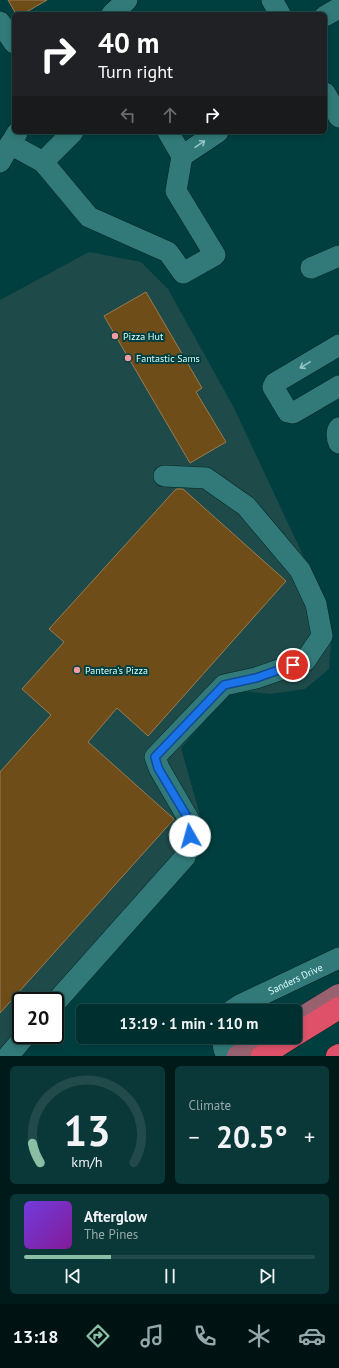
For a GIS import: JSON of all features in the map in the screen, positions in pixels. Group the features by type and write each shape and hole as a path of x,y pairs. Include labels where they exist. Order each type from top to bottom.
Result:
{"highway":[{"path":"302,1031 339,1008"},
{"path":"262,1056 281,1044"}],"main road":[{"path":"302,1018 339,995"},
{"path":"238,1056 258,1044"}],"street":[{"path":"114,12 127,0"},
{"path":"272,0 279,12"},
{"path":"327,15 339,8"},
{"path":"0,22 12,40"},
{"path":"327,96 339,117"},
{"path":"43,162 71,134"},
{"path":"9,146 43,162 89,217 168,252 183,273 215,255 176,190 182,156 169,134"},
{"path":"182,156 215,134"},
{"path":"311,268 339,256"},
{"path":"339,345 275,383 274,387 288,412 293,413 339,386"},
{"path":"339,428 337,430 339,443"},
{"path":"64,993 185,857 192,825 158,768 155,757 224,685 256,678 305,661 322,636 316,604 300,570 246,506 206,478 164,476"},
{"name":"Sanders Drive","path":"242,1004 339,958"},
{"path":"8,1056 18,1044"},
{"path":"223,1044 227,1056"}],"shaded area":[{"path":"89,252 141,262 168,289 233,406 324,600 331,643 329,669 305,689 270,694 231,690 181,748 201,819 197,854 182,876 64,1009 64,992 12,992 12,1044 33,1044 22,1056 0,1056 0,300"}],"building":[{"path":"8,0 47,0 26,12 15,12"},
{"path":"146,292 202,388 196,392 226,442 190,463 104,316"},
{"path":"176,489 183,489 286,581 148,736 117,708 88,742 174,819 19,992 12,992 12,1000 0,1013 0,772 51,715 22,689 64,642 49,629"}],"place":[{"name":"Pizza Hut","path":"115,336"},
{"name":"Fantastic Sams","path":"128,358"},
{"name":"Pantera's Pizza","path":"77,670"}],"route":[{"path":"190,836 192,825 158,768 155,757 224,685 256,678 293,665"}]}
